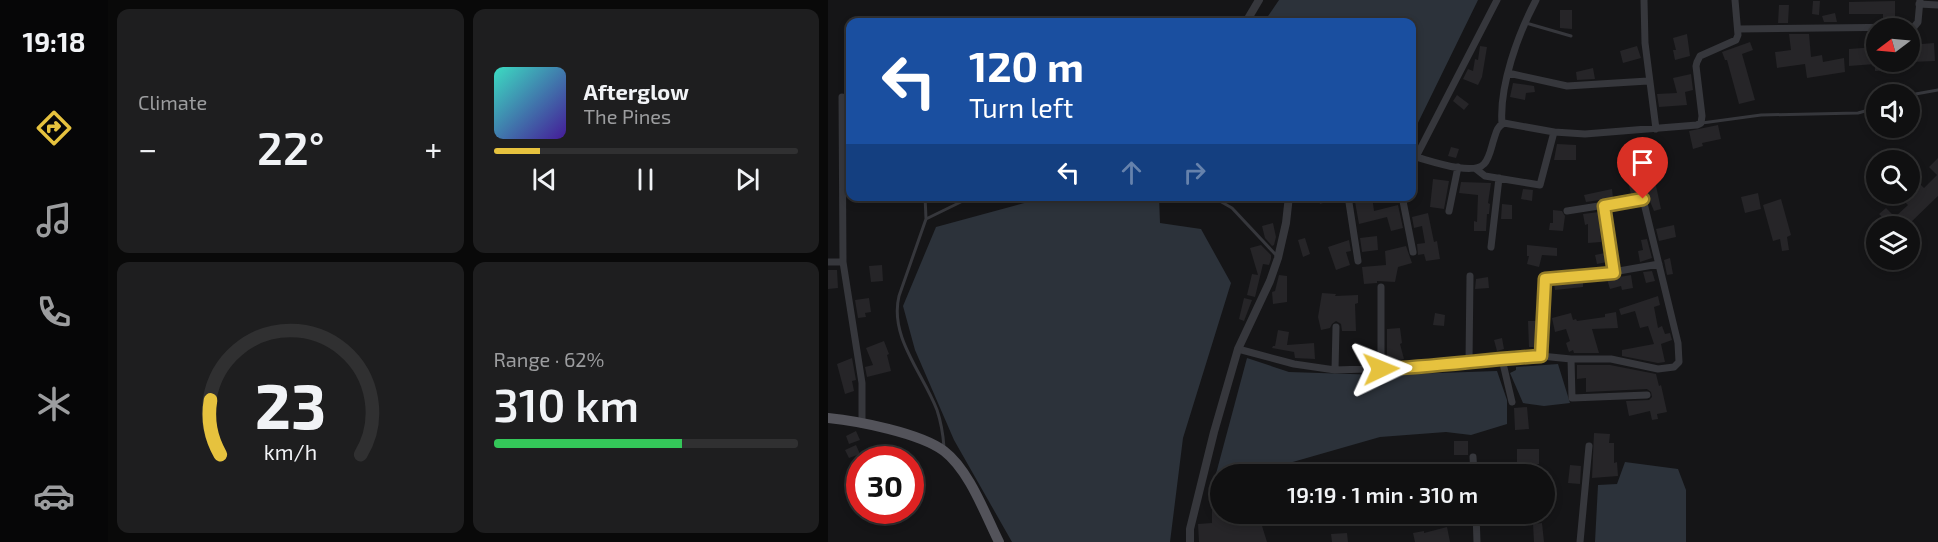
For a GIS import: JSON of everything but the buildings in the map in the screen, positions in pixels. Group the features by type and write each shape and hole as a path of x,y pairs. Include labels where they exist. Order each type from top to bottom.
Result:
{"main road":[{"path":"828,418 862,423 921,439 944,451 967,479 999,542"}],"street":[{"path":"1248,18 1259,0"},
{"path":"1416,154 1497,0"},
{"path":"1502,124 1501,108 1509,73 1524,22 1536,0"},
{"path":"1644,0 1648,81 1656,129"},
{"path":"1416,158 1476,169 1487,161 1498,127 1508,123 1554,132 1585,134 1697,125 1701,123 1702,116 1695,66 1701,56 1736,40 1738,30 1735,0"},
{"path":"1738,30 1914,27 1918,22 1920,2 1938,5"},
{"path":"1509,73 1567,86 1648,81"},
{"path":"842,96 843,262 862,383 862,423"},
{"path":"1476,169 1485,176 1540,185 1554,132"},
{"path":"1449,211 1458,167"},
{"path":"1491,247 1499,178"},
{"path":"1239,349 1294,364 1335,370 1428,367 1469,361 1541,356 1611,359 1658,369 1674,367 1679,362 1678,343 1643,199 1567,211"},
{"path":"1190,542 1190,529 1214,432 1239,349 1278,258 1288,201"},
{"path":"1349,201 1358,261"},
{"path":"1403,201 1413,252"},
{"path":"1604,206 1614,273"},
{"path":"828,262 843,262"},
{"path":"1541,356 1545,279 1614,273 1659,264"},
{"path":"1469,361 1470,276"},
{"path":"1381,287 1381,369"},
{"path":"1335,370 1336,327"},
{"path":"1502,358 1512,402"},
{"path":"1571,359 1572,398 1647,395"},
{"path":"1580,542 1588,446"},
{"path":"1473,458 1473,464"},
{"path":"1476,524 1477,542"}],"lane":[{"path":"1524,22 1571,36"},
{"path":"1920,93 1938,90"},
{"path":"1701,123 1761,115 1866,110"},
{"path":"925,201 926,219 899,296 896,308 897,323 942,423 944,451"},
{"path":"926,219 964,201"},
{"path":"1220,201 1232,208 1278,258"}],"shaded area":[{"path":"1279,0 1478,0 1416,127 1416,18 1267,18"},
{"path":"1032,201 1159,201 1160,223 1201,229 1231,283 1183,438 1170,542 1012,542 954,440 915,350 903,306 936,227"},
{"path":"1247,358 1289,372 1381,375 1497,371 1507,400 1507,424 1471,435 1446,432 1380,437 1286,464 1219,464"},
{"path":"1558,364 1570,403 1544,406 1523,403 1510,373 1516,370 1516,367"},
{"path":"1625,462 1678,469 1686,490 1686,542 1595,542 1598,485 1617,484"}],"route":[{"path":"1381,369 1428,367 1469,361 1541,356 1545,279 1614,273 1604,206 1643,199"}]}
